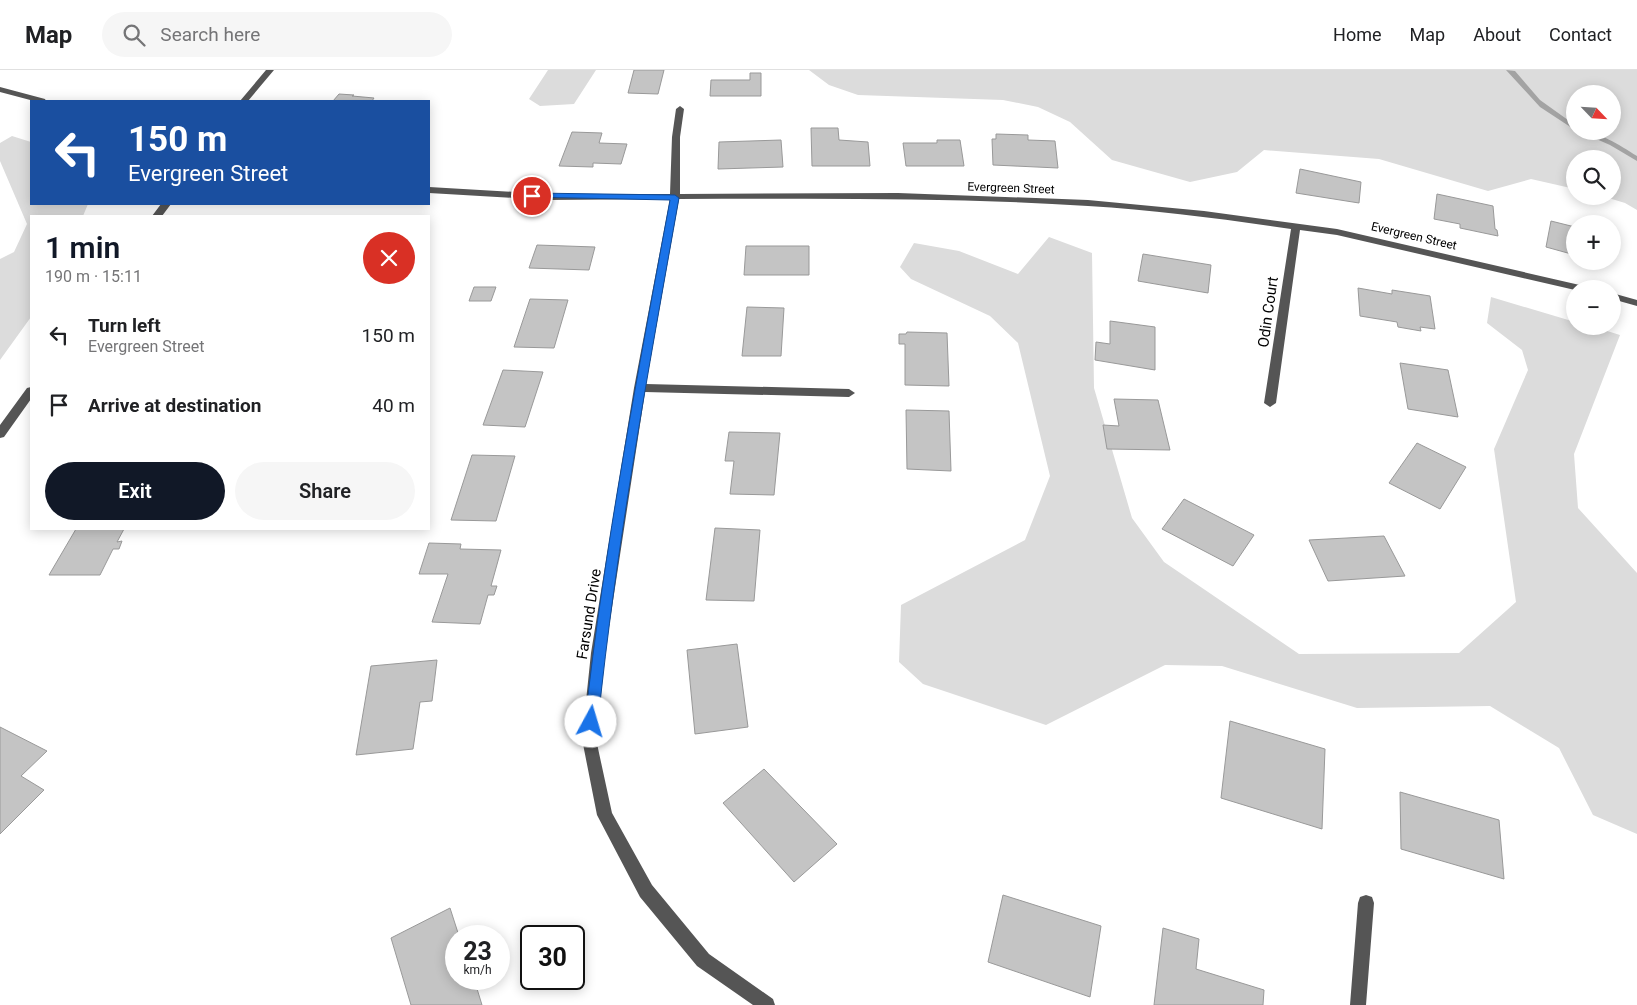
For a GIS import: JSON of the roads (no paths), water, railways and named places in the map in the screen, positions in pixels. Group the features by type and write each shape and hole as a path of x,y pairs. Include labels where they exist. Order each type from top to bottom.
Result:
{"street":[{"path":"245,100 270,70"},
{"path":"0,89 38,100"},
{"name":"Farsund Drive","path":"680,109 676,137 675,198 640,388 598,653 589,739 605,815 646,891 704,960 767,1005"},
{"name":"Evergreen Street","path":"430,190 550,196 675,198 898,196 1088,203 1204,214 1337,232 1566,285"},
{"name":"Odin Court","path":"1270,403 1296,226"},
{"path":"1621,299 1637,303"},
{"path":"640,388 849,393"},
{"path":"0,434 30,392"},
{"path":"1358,1005 1366,902"}],"waterway":[{"path":"1509,70 1530,94 1553,114 1566,122"},
{"path":"1602,140 1637,159"}]}
